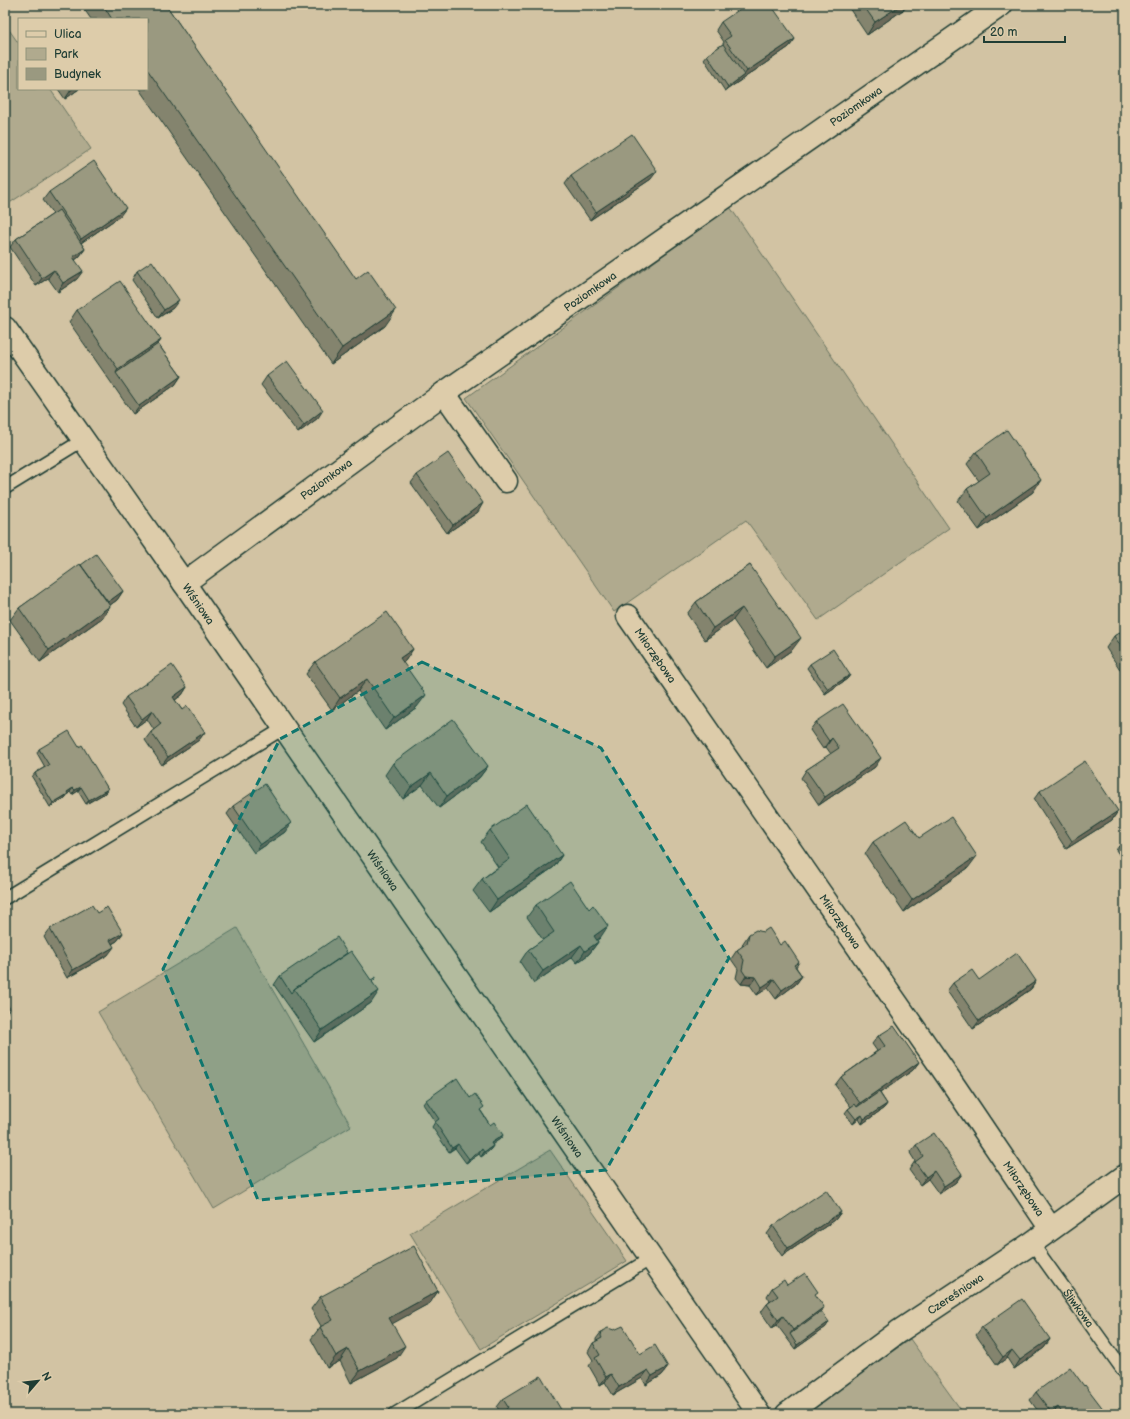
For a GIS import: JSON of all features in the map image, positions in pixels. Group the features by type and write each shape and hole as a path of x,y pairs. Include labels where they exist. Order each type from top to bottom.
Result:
{"street":[{"name":"Poziomkowa","path":"184,583 444,393 1001,5"},
{"name":"Wiśniowa","path":"5,328 184,583 650,1259 759,1414"},
{"path":"444,393 506,481"},
{"name":"Miłorzębowa","path":"628,616 955,1087 1051,1229"},
{"name":"Czereśniowa","path":"787,1414 898,1332 1032,1243 1125,1176"}],"lane":[{"path":"5,488 84,440"},
{"path":"5,898 284,728"},
{"name":"Śliwkowa","path":"1032,1243 1125,1373"},
{"path":"395,1414 650,1259"}],"highlighted area":[{"path":"422,662 601,748 729,958 606,1170 258,1200 163,969 280,739"}],"green space":[{"path":"5,24 18,43 18,90 51,90 91,149 5,206"},
{"path":"730,207 949,528 818,620 746,520 614,612 466,398"},
{"path":"237,928 351,1126 214,1209 98,1012"},
{"path":"550,1150 627,1261 481,1349 410,1233"},
{"path":"910,1339 964,1414 809,1414 820,1403"}],"building":[{"path":"103,5 166,5 356,279 368,270 396,310 342,348 148,70 148,18 111,18"},
{"path":"746,5 771,5 795,39 747,71 725,40 731,36 721,22"},
{"path":"863,5 901,5 875,22"},
{"path":"723,44 744,75 728,87 707,55"},
{"path":"632,134 657,171 596,212 571,176"},
{"path":"94,161 126,208 81,239 49,192"},
{"path":"59,210 85,249 73,257 83,271 63,283 54,270 42,278 16,239"},
{"path":"152,261 179,300 164,310 137,271"},
{"path":"120,281 161,340 118,369 77,310"},
{"path":"158,344 181,376 139,406 116,373"},
{"path":"287,361 323,410 304,425 267,376"},
{"path":"1007,430 1041,480 987,518 967,489 990,473 976,452"},
{"path":"448,453 483,503 453,525 417,475"},
{"path":"96,554 123,591 108,602 81,565"},
{"path":"80,564 110,606 49,650 19,608"},
{"path":"750,565 801,638 775,656 742,608 713,628 696,602"},
{"path":"387,612 413,649 400,658 426,695 394,718 367,679 340,698 315,662"},
{"path":"1125,629 1125,652 1114,636"},
{"path":"833,649 850,675 828,689 810,664"},
{"path":"172,665 187,687 173,697 182,710 187,706 205,732 168,757 151,732 161,724 152,711 142,719 126,697"},
{"path":"843,704 881,758 825,797 806,770 839,748 832,738 829,741 816,722"},
{"path":"453,719 488,766 447,796 431,773 411,787 393,763"},
{"path":"69,731 79,747 82,745 108,789 89,800 81,787 75,790 73,788 67,792 68,794 53,803 35,773 49,765 39,749"},
{"path":"1085,761 1118,811 1072,841 1040,791"},
{"path":"265,784 291,823 260,845 233,806"},
{"path":"527,804 562,855 497,900 482,879 510,859 490,830"},
{"path":"951,817 977,856 912,900 873,842 906,820 919,838"},
{"path":"1125,841 1125,854 1119,846"},
{"path":"570,881 589,909 593,905 608,926 594,936 598,942 585,951 581,945 543,971 528,950 554,932 536,905"},
{"path":"92,905 97,913 107,907 123,933 110,940 114,947 73,970 50,929"},
{"path":"769,928 780,945 785,941 799,962 794,965 802,976 782,990 774,979 762,987 756,977 746,976 742,970 744,960 737,950 747,943 749,934 756,930 763,932"},
{"path":"337,937 347,953 294,989 291,993 280,976"},
{"path":"351,951 371,980 376,977 372,982 379,991 322,1030 294,989"},
{"path":"1017,953 1036,981 979,1021 953,983 972,970 979,980"},
{"path":"5,1001 10,1009 5,1012"},
{"path":"894,1026 919,1062 860,1103 841,1077 885,1046 878,1036"},
{"path":"457,1078 470,1098 475,1094 484,1107 480,1110 490,1125 494,1122 503,1135 491,1143 493,1146 484,1152 482,1149 469,1159 458,1144 452,1148 435,1122 439,1119 426,1100"},
{"path":"879,1092 887,1104 864,1119 862,1115 856,1119 848,1109 855,1104 857,1107"},
{"path":"934,1133 962,1174 944,1186 934,1171 926,1177 915,1162 923,1156 916,1145"},
{"path":"826,1190 841,1212 788,1248 773,1226"},
{"path":"414,1246 438,1291 389,1318 405,1346 360,1371 348,1349 336,1356 320,1327 333,1320 320,1297"},
{"path":"805,1273 818,1292 815,1294 824,1307 793,1330 783,1316 778,1320 767,1304 778,1296 772,1288 784,1280 787,1285"},
{"path":"1022,1299 1050,1339 1020,1360 1012,1350 1003,1357 982,1327"},
{"path":"821,1311 829,1322 797,1345 790,1334"},
{"path":"623,1326 640,1354 655,1345 668,1367 652,1376 648,1370 619,1387 611,1374 606,1377 595,1358 600,1355 593,1343 602,1338 602,1331 608,1328 614,1330"},
{"path":"1070,1367 1104,1410 1099,1414 1063,1414 1058,1407 1051,1412 1036,1392"},
{"path":"541,1376 563,1413 507,1414 505,1411 508,1407 503,1399"}]}
